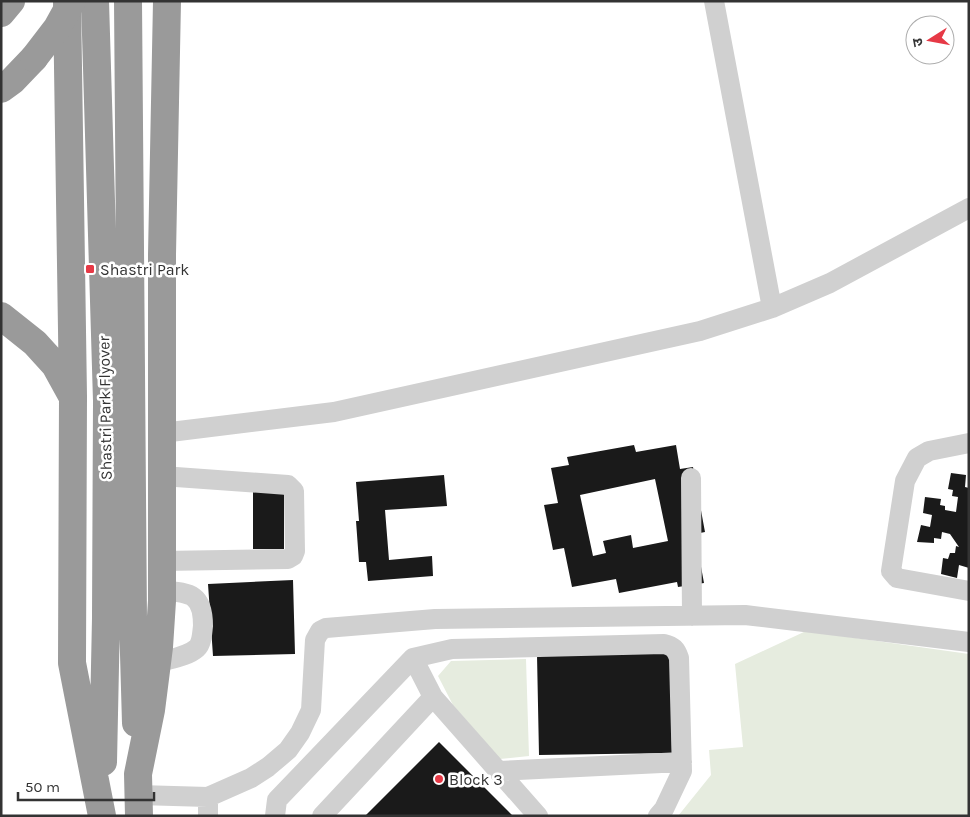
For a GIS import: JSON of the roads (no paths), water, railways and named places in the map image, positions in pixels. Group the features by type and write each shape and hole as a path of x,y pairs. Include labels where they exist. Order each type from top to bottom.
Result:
{"highway":[{"path":"1,13 10,1"},
{"path":"67,1 73,396 72,663 102,816"},
{"path":"1,89 12,81 34,58 57,28 72,1"},
{"name":"Shastri Park Flyover","path":"95,1 107,401 106,618 102,816"},
{"name":"Shastri Park Flyover","path":"128,1 133,620 138,795"},
{"path":"138,795 157,663 161,590 162,254 166,1"},
{"path":"5,319 35,343 55,365 73,396"}],"street":[{"path":"714,1 772,308"},
{"path":"162,433 334,412 700,331 772,308 830,283 969,208"},
{"path":"969,444 929,451 917,458 905,481 891,571 897,578 969,592"},
{"path":"162,476 288,485 294,491 295,551 293,556 288,559 162,561"},
{"path":"691,478 692,616"},
{"path":"157,663 187,654 197,648 202,637 203,612 198,600 184,592 161,590"},
{"path":"138,795 208,806 268,768 288,750 300,733 311,710 316,640 320,631 326,628 435,620 745,615 969,642"},
{"path":"251,778 276,808 414,658 452,649 664,644 671,645 676,650 679,658 682,771 664,809 658,816"},
{"path":"414,658 433,696 538,816"},
{"path":"322,816 433,696"},
{"path":"498,771 682,762"}],"place":[{"name":"Shastri Park","path":"90,269"},
{"name":"Block 3","path":"439,779"}]}
